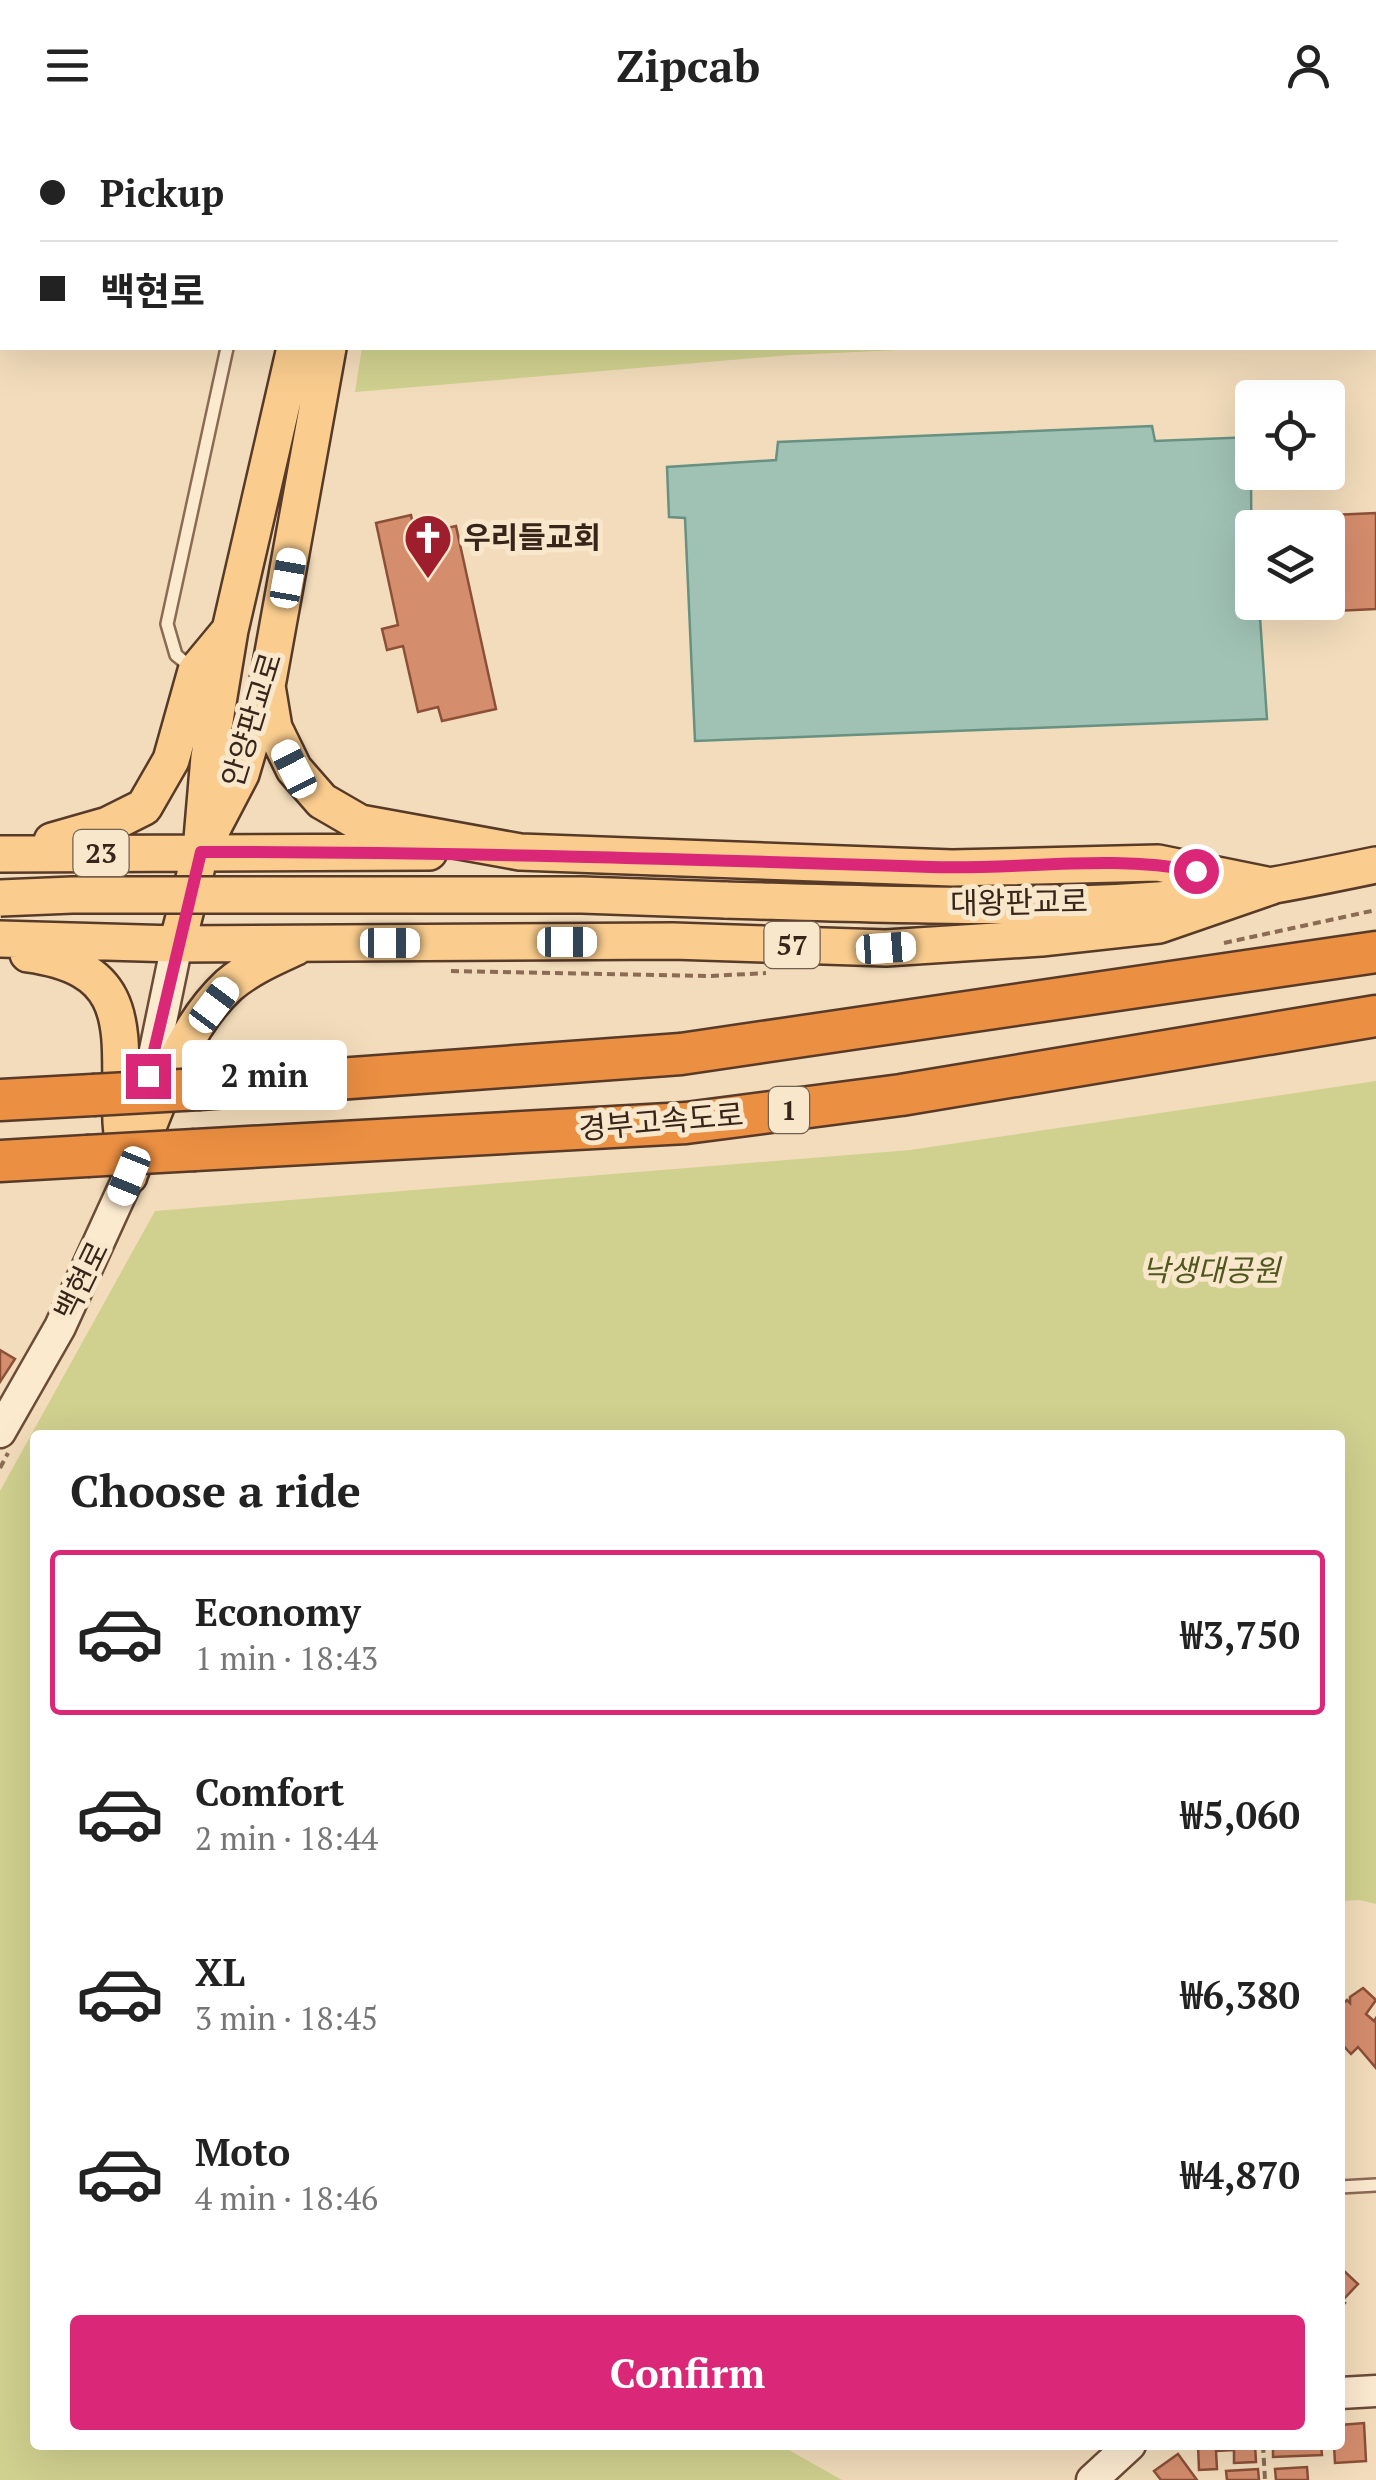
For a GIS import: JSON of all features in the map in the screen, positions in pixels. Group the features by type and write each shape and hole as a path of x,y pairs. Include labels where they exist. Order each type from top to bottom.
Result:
{"highway":[{"path":"0,1100 200,1090 681,1054 1376,952"},
{"name":"경부고속도로","path":"0,1161 686,1123 901,1095 1376,1016"}],"main road":[{"name":"안양판교로","path":"178,944 201,852 209,757 230,630 294,350"},
{"name":"안양판교로","path":"201,852 241,774 268,686 328,350"},
{"path":"0,851 108,825 144,807 171,760 196,671 230,630"},
{"path":"268,686 274,728 294,769 322,801 360,823 520,852"},
{"name":"23","path":"0,851 201,852"},
{"path":"201,852 520,852 952,868 1158,864 1272,886"},
{"name":"대왕판교로","path":"0,898 72,894 562,895 935,905 1086,902 1160,900 1272,886 1376,865"},
{"name":"57","path":"178,944 673,941 886,948 1160,925 1272,886"},
{"path":"0,939 178,944"},
{"name":"백현로","path":"0,1432 60,1327 129,1176 178,944"},
{"path":"129,1176 174,1068 228,986 261,962 304,944"},
{"path":"0,948 49,956 89,972 108,988 122,1026 121,1126 129,1176"},
{"path":"1345,2392 1376,2391"},
{"path":"1092,2480 1125,2450"}],"lane":[{"path":"196,671 176,655 167,624 226,350"},
{"path":"1345,2187 1376,2185"}],"path":[{"path":"1263,2450 1265,2480"}],"green space":[{"path":"362,350 898,350 792,355 355,392"},
{"name":"낙생대공원","path":"1376,1081 1376,1904 1345,1901 1345,1430 34,1430 155,1211 910,1150"},
{"name":"낙생대공원","path":"30,1437 30,2450 789,2450 842,2480 0,2480 0,1491"}],"shaded area":[{"path":"1152,426 1155,441 1235,438 1235,490 1251,490 1251,510 1235,510 1235,620 1260,620 1267,719 695,741 685,518 669,517 667,467 776,460 778,442"}],"building":[{"path":"1376,513 1376,609 1345,611 1345,514"},
{"name":"우리들교회","path":"411,515 415,535 456,526 496,709 442,721 438,707 418,712 403,646 387,650 382,629 398,625 376,523"},
{"path":"0,1350 15,1359 0,1382"},
{"path":"1363,1988 1376,2000 1366,2014 1374,2021 1376,2018 1376,2068 1358,2047 1351,2054 1345,2047 1345,2002 1350,2003 1350,1997"},
{"path":"1345,2272 1358,2284 1345,2298"},
{"path":"1364,2423 1366,2461 1335,2463 1334,2450 1345,2450 1345,2425"},
{"path":"1198,2450 1234,2450 1216,2451 1217,2469 1199,2470"},
{"path":"1234,2450 1255,2450 1256,2462 1234,2463"},
{"path":"1273,2450 1322,2450 1322,2455 1273,2457"},
{"path":"1178,2454 1197,2480 1161,2480 1154,2471"},
{"path":"1307,2467 1308,2480 1276,2480 1275,2469"},
{"path":"1258,2469 1259,2480 1227,2480 1226,2471"}],"place":[{"name":"우리들교회","path":"428,580"}],"route":[{"path":"148,1076 201,852 520,852 952,868 1158,864 1196,871"}]}
